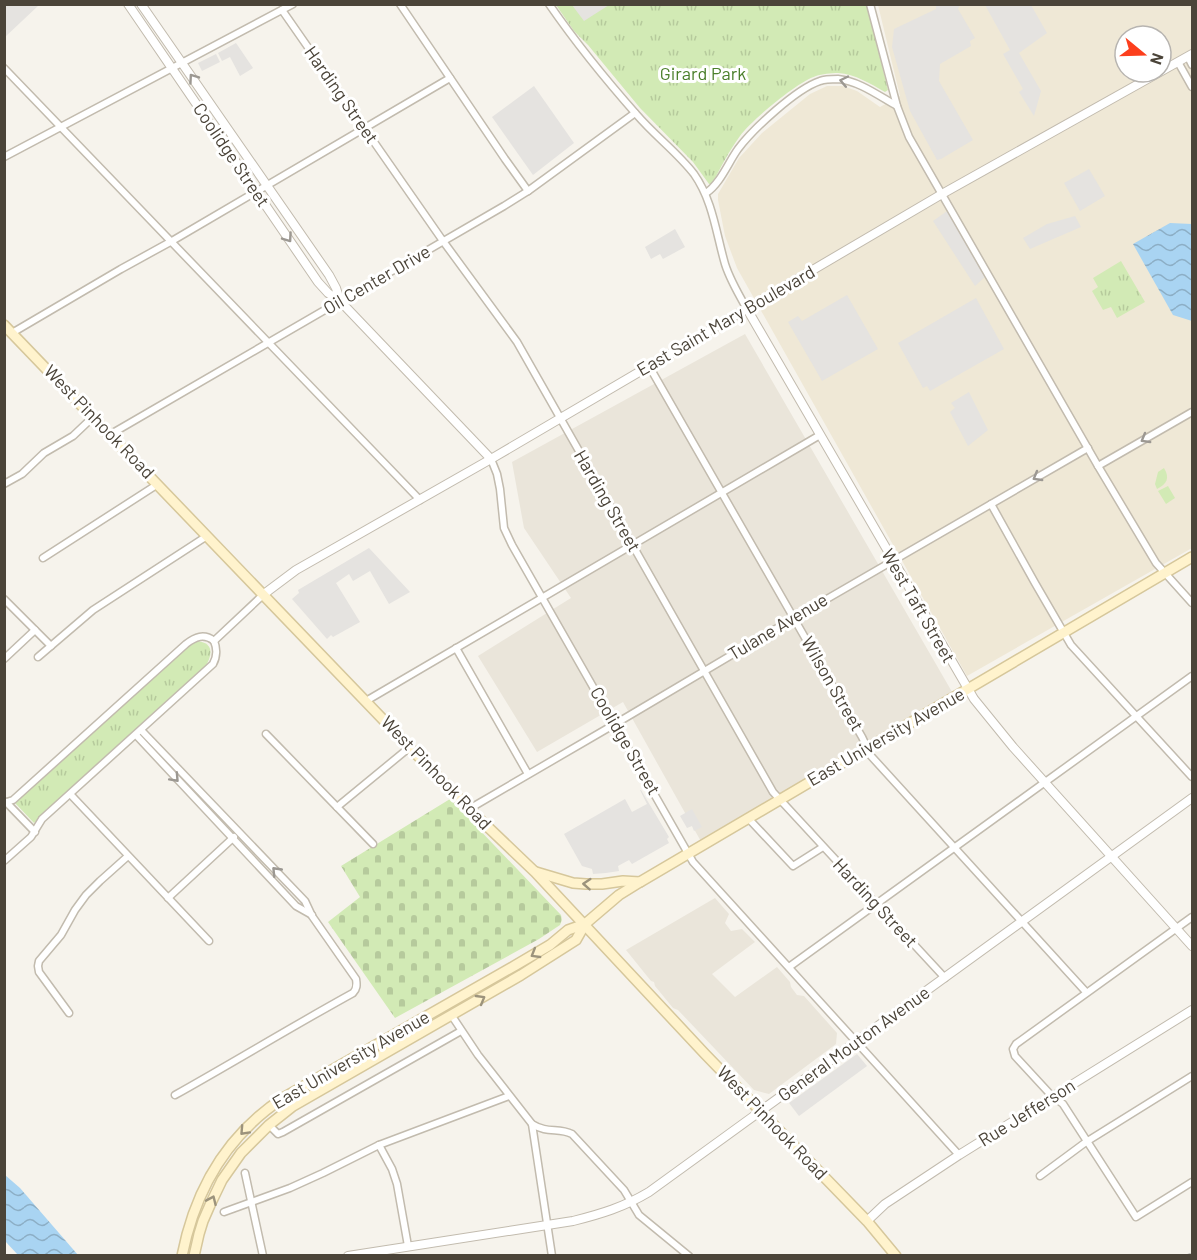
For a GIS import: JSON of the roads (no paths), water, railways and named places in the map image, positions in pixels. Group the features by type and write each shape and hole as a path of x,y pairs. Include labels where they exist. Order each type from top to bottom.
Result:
{"main road":[{"name":"West Pinhook Road","path":"4,324 469,809 585,924 759,1111 867,1221 896,1256"},
{"name":"East University Avenue","path":"194,1256 203,1221 222,1180 241,1153 269,1125 293,1106 452,1016 576,940 585,924 619,895 640,882 1192,557"},
{"path":"535,872 573,883 599,885 623,881 640,882"},
{"name":"East University Avenue","path":"182,1256 191,1218 207,1181 230,1147 260,1115 283,1098 550,945 568,930 585,924"},
{"path":"446,1005 452,1016"},
{"path":"260,1115 269,1125"}],"street":[{"name":"Coolidge Street","path":"128,4 318,282 340,301 491,459 500,489 504,528 512,545 693,862 959,1155"},
{"name":"Coolidge Street","path":"141,4 329,275 340,301"},
{"path":"4,157 293,4"},
{"path":"399,4 528,191"},
{"path":"549,4 582,50 635,113 685,164 706,193 726,266 747,309"},
{"path":"870,4 897,106 909,137 1156,563 1192,603"},
{"name":"Harding Street","path":"282,10 443,242 508,328 773,792 945,978"},
{"path":"1190,56 1192,65"},
{"name":"East Saint Mary Boulevard","path":"264,594 296,570 560,419 942,194 1190,56"},
{"path":"1178,62 1192,87"},
{"path":"4,68 420,500"},
{"path":"12,333 450,78"},
{"path":"706,193 713,189 728,163 751,134 809,86 825,80 839,79 856,84 897,106"},
{"name":"Oil Center Drive","path":"111,435 528,191 635,113"},
{"name":"West Taft Street","path":"747,309 974,699 1013,747 1192,946"},
{"name":"Wilson Street","path":"649,366 874,759 1086,993"},
{"path":"1098,466 1192,412"},
{"path":"4,484 22,474 44,453 73,436 94,416"},
{"path":"366,700 820,435"},
{"name":"Tulane Avenue","path":"469,809 1088,448"},
{"path":"43,558 158,484"},
{"path":"991,504 1071,645 1192,777"},
{"path":"38,657 93,609 207,536"},
{"path":"214,641 264,594"},
{"path":"4,599 51,646"},
{"path":"4,659 35,630"},
{"path":"4,861 35,832 42,819 213,664 216,649 214,641 202,636 186,644 13,800 5,802"},
{"path":"456,648 528,774"},
{"path":"789,967 1192,676"},
{"path":"138,733 239,832 305,901 312,916 357,984 353,993 175,1095"},
{"path":"138,733 232,839 296,906 312,916"},
{"path":"266,734 373,844"},
{"path":"337,807 410,747"},
{"path":"70,795 209,941"},
{"name":"General Mouton Avenue","path":"348,1256 573,1221 632,1202 649,1192 1192,798"},
{"path":"5,802 35,832"},
{"path":"748,818 793,866 823,847"},
{"path":"168,898 239,832"},
{"path":"69,1013 39,972 39,961 61,935 86,895 128,856"},
{"path":"1192,917 1013,1048 1015,1056 1063,1104 1136,1217 1192,1182"},
{"name":"Rue Jefferson","path":"867,1221 885,1204 959,1155 1192,1010"},
{"path":"452,1016 509,1096 532,1124 541,1130 561,1130 572,1134 624,1190 639,1215 689,1256"},
{"path":"269,1125 278,1134 283,1132 461,1031"},
{"path":"1040,1176 1086,1142 1192,1076"},
{"path":"224,1212 323,1173 379,1145 509,1096"},
{"path":"532,1124 552,1256"},
{"path":"379,1145 397,1184 408,1246"},
{"path":"245,1173 262,1256"}],"water":[{"path":"1170,223 1192,224 1192,321 1173,315 1133,244"},
{"path":"5,1175 20,1188 78,1255 18,1255 5,1241"}],"railway":[{"path":"1183,1256 1192,1254"}],"park label":[{"name":"Girard Park","path":"703,74"}]}
